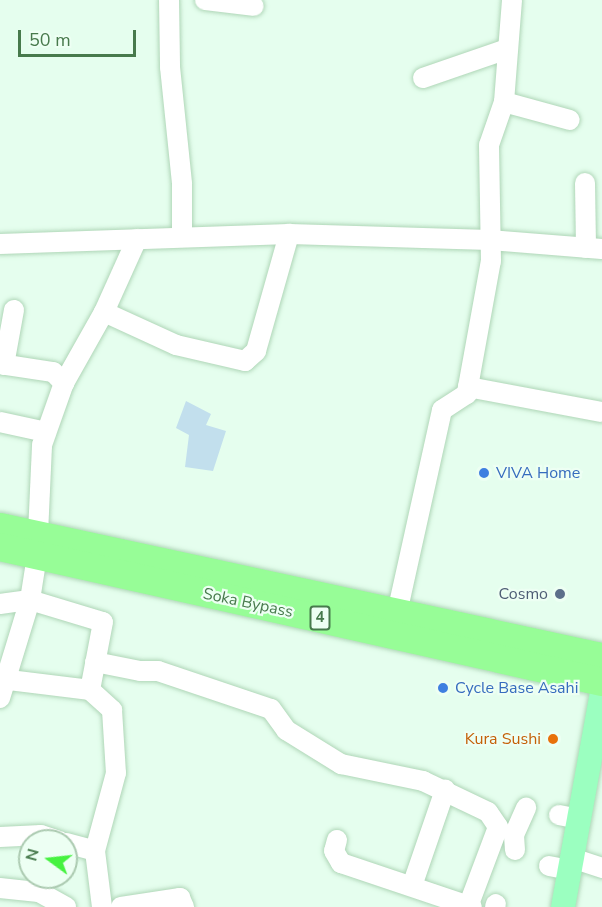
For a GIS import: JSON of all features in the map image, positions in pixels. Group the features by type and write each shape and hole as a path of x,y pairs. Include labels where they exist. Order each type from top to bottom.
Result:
{"highway":[{"name":"Soka Bypass","path":"0,527 38,545 521,673 602,682"},
{"name":"Soka Bypass","path":"0,548 38,545 397,613 602,657"}],"main road":[{"path":"563,907 569,817 602,693"}],"street":[{"path":"170,0 170,67 182,184 183,237"},
{"path":"205,0 254,6"},
{"path":"397,613 442,410 467,394 491,261 489,145 504,102 512,0"},
{"path":"423,78 507,49"},
{"path":"504,102 570,120"},
{"path":"0,244 289,234 490,240 594,249 585,183"},
{"path":"104,312 176,345 245,361 256,351 289,234"},
{"path":"0,698 9,680 30,600 38,545 42,445 64,383 104,312 137,239"},
{"path":"14,310 2,364 53,372 64,383"},
{"path":"468,387 602,412"},
{"path":"0,422 46,432"},
{"path":"0,604 30,600 103,622 90,690"},
{"path":"95,662 140,671 158,670 271,709 286,730 341,764 423,781 488,812 498,827 470,907 342,863 334,851 337,840"},
{"path":"9,680 90,690 112,711 116,773 95,851 102,907"},
{"path":"412,886 445,790"},
{"path":"515,850 514,835 525,808"},
{"path":"0,837 18,836"},
{"path":"78,846 95,851"},
{"path":"564,865 602,868"},
{"path":"0,888 39,892 66,907"},
{"path":"121,907 180,898 184,907"}],"shaded area":[{"path":"186,401 211,414 206,425 226,431 213,471 185,467 189,435 176,428"}],"place":[{"name":"VIVA Home","path":"484,473"},
{"name":"Cosmo","path":"560,594"},
{"name":"Cycle Base Asahi","path":"443,688"},
{"name":"Kura Sushi","path":"553,739"}]}
